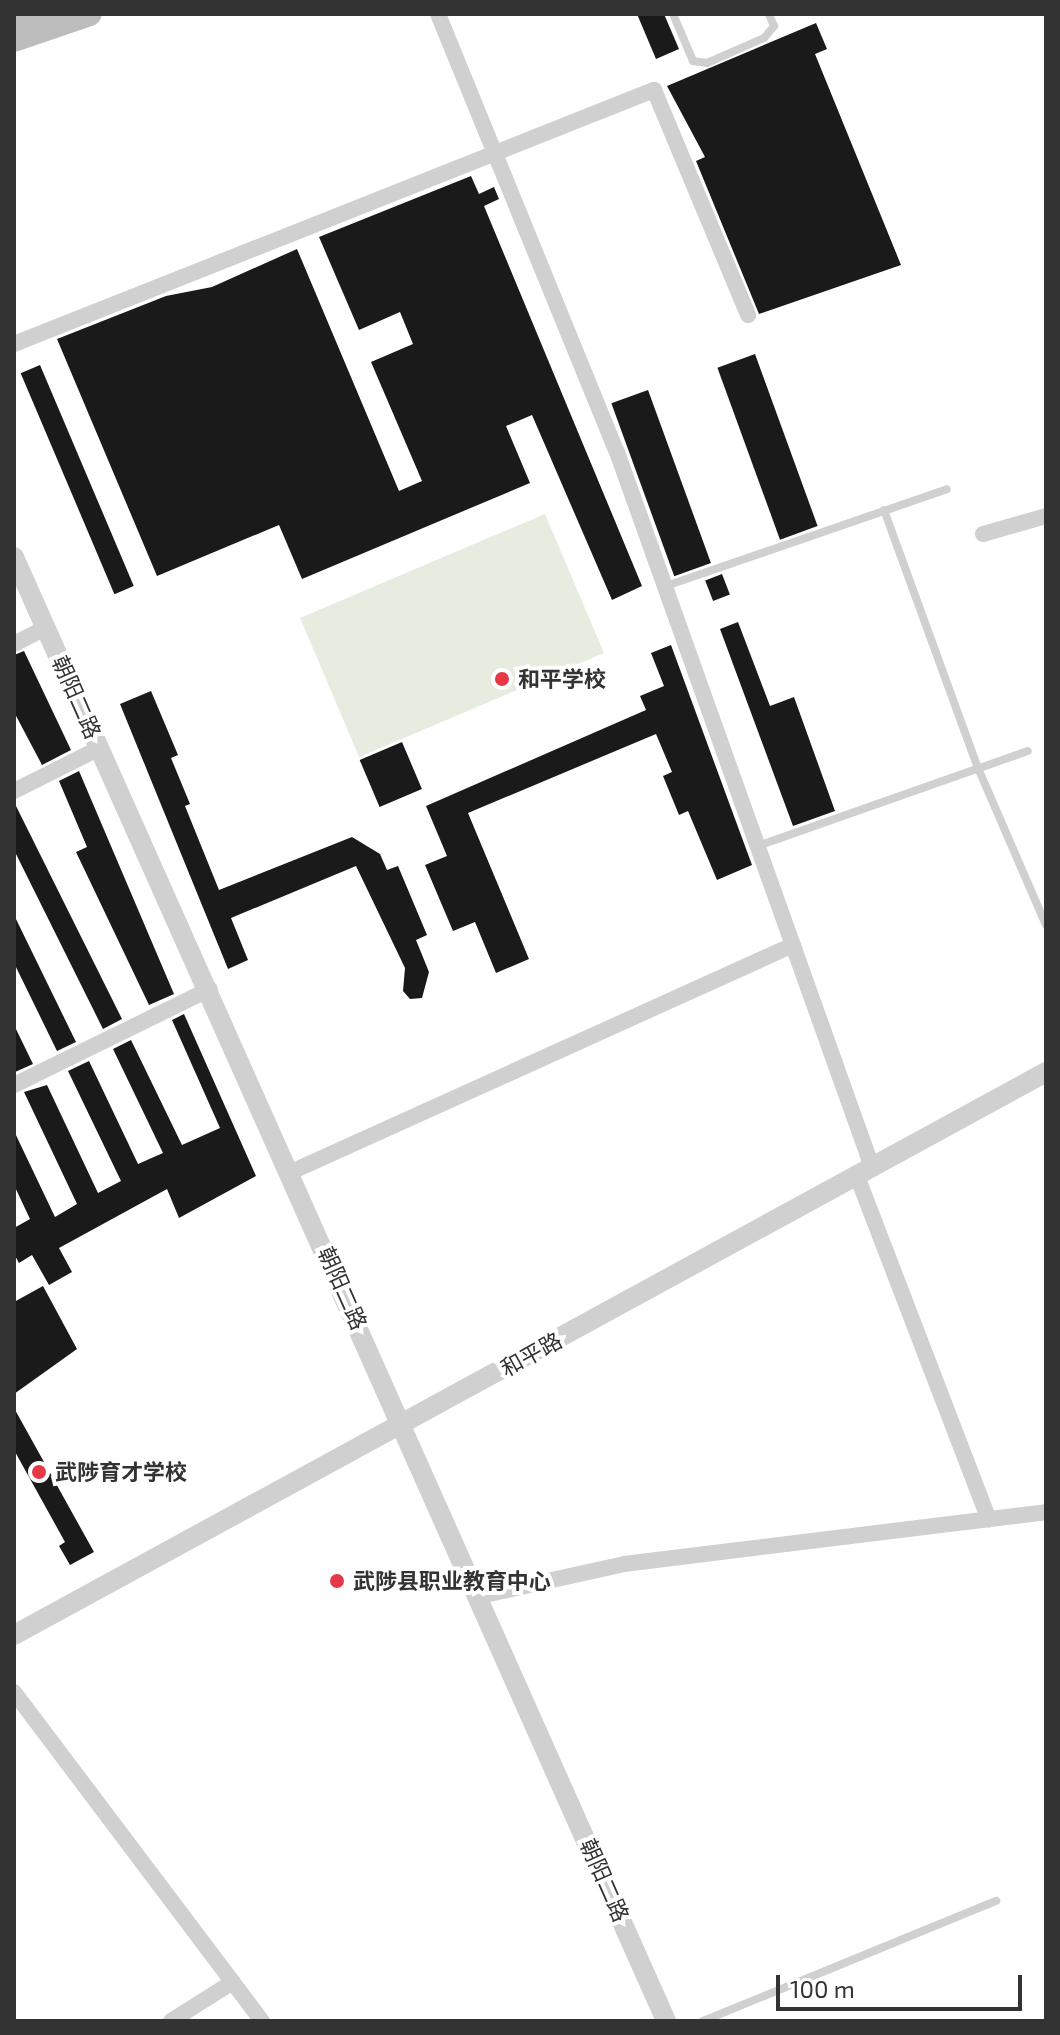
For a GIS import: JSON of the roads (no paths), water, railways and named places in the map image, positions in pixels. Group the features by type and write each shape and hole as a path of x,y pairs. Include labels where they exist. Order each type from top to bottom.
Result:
{"main road":[{"path":"14,22 38,14"},
{"path":"14,40 90,14"}],"street":[{"path":"438,14 666,586 793,945 865,1172 989,1519"},
{"path":"14,344 654,90 748,315"},
{"path":"983,534 1046,516"},
{"name":"朝阳二路","path":"14,557 404,1423 666,2021"},
{"path":"14,644 46,628"},
{"path":"14,791 100,748"},
{"path":"291,1172 793,945"},
{"path":"14,1085 210,989"},
{"name":"和平路","path":"14,1635 1046,1072"},
{"path":"480,1596 624,1564 1046,1512"},
{"path":"14,1692 262,2021"},
{"path":"171,2021 233,1982"}],"lane":[{"path":"673,14 693,61 707,63 764,38 774,26 769,14"},
{"path":"666,586 947,489"},
{"path":"884,510 978,768 1046,925"},
{"path":"758,846 1028,751"},
{"path":"703,2021 996,1901"}],"place":[{"name":"和平学校","path":"502,679"},
{"name":"武陟育才学校","path":"39,1472"},
{"name":"武陟县职业教育中心","path":"337,1581"}]}
